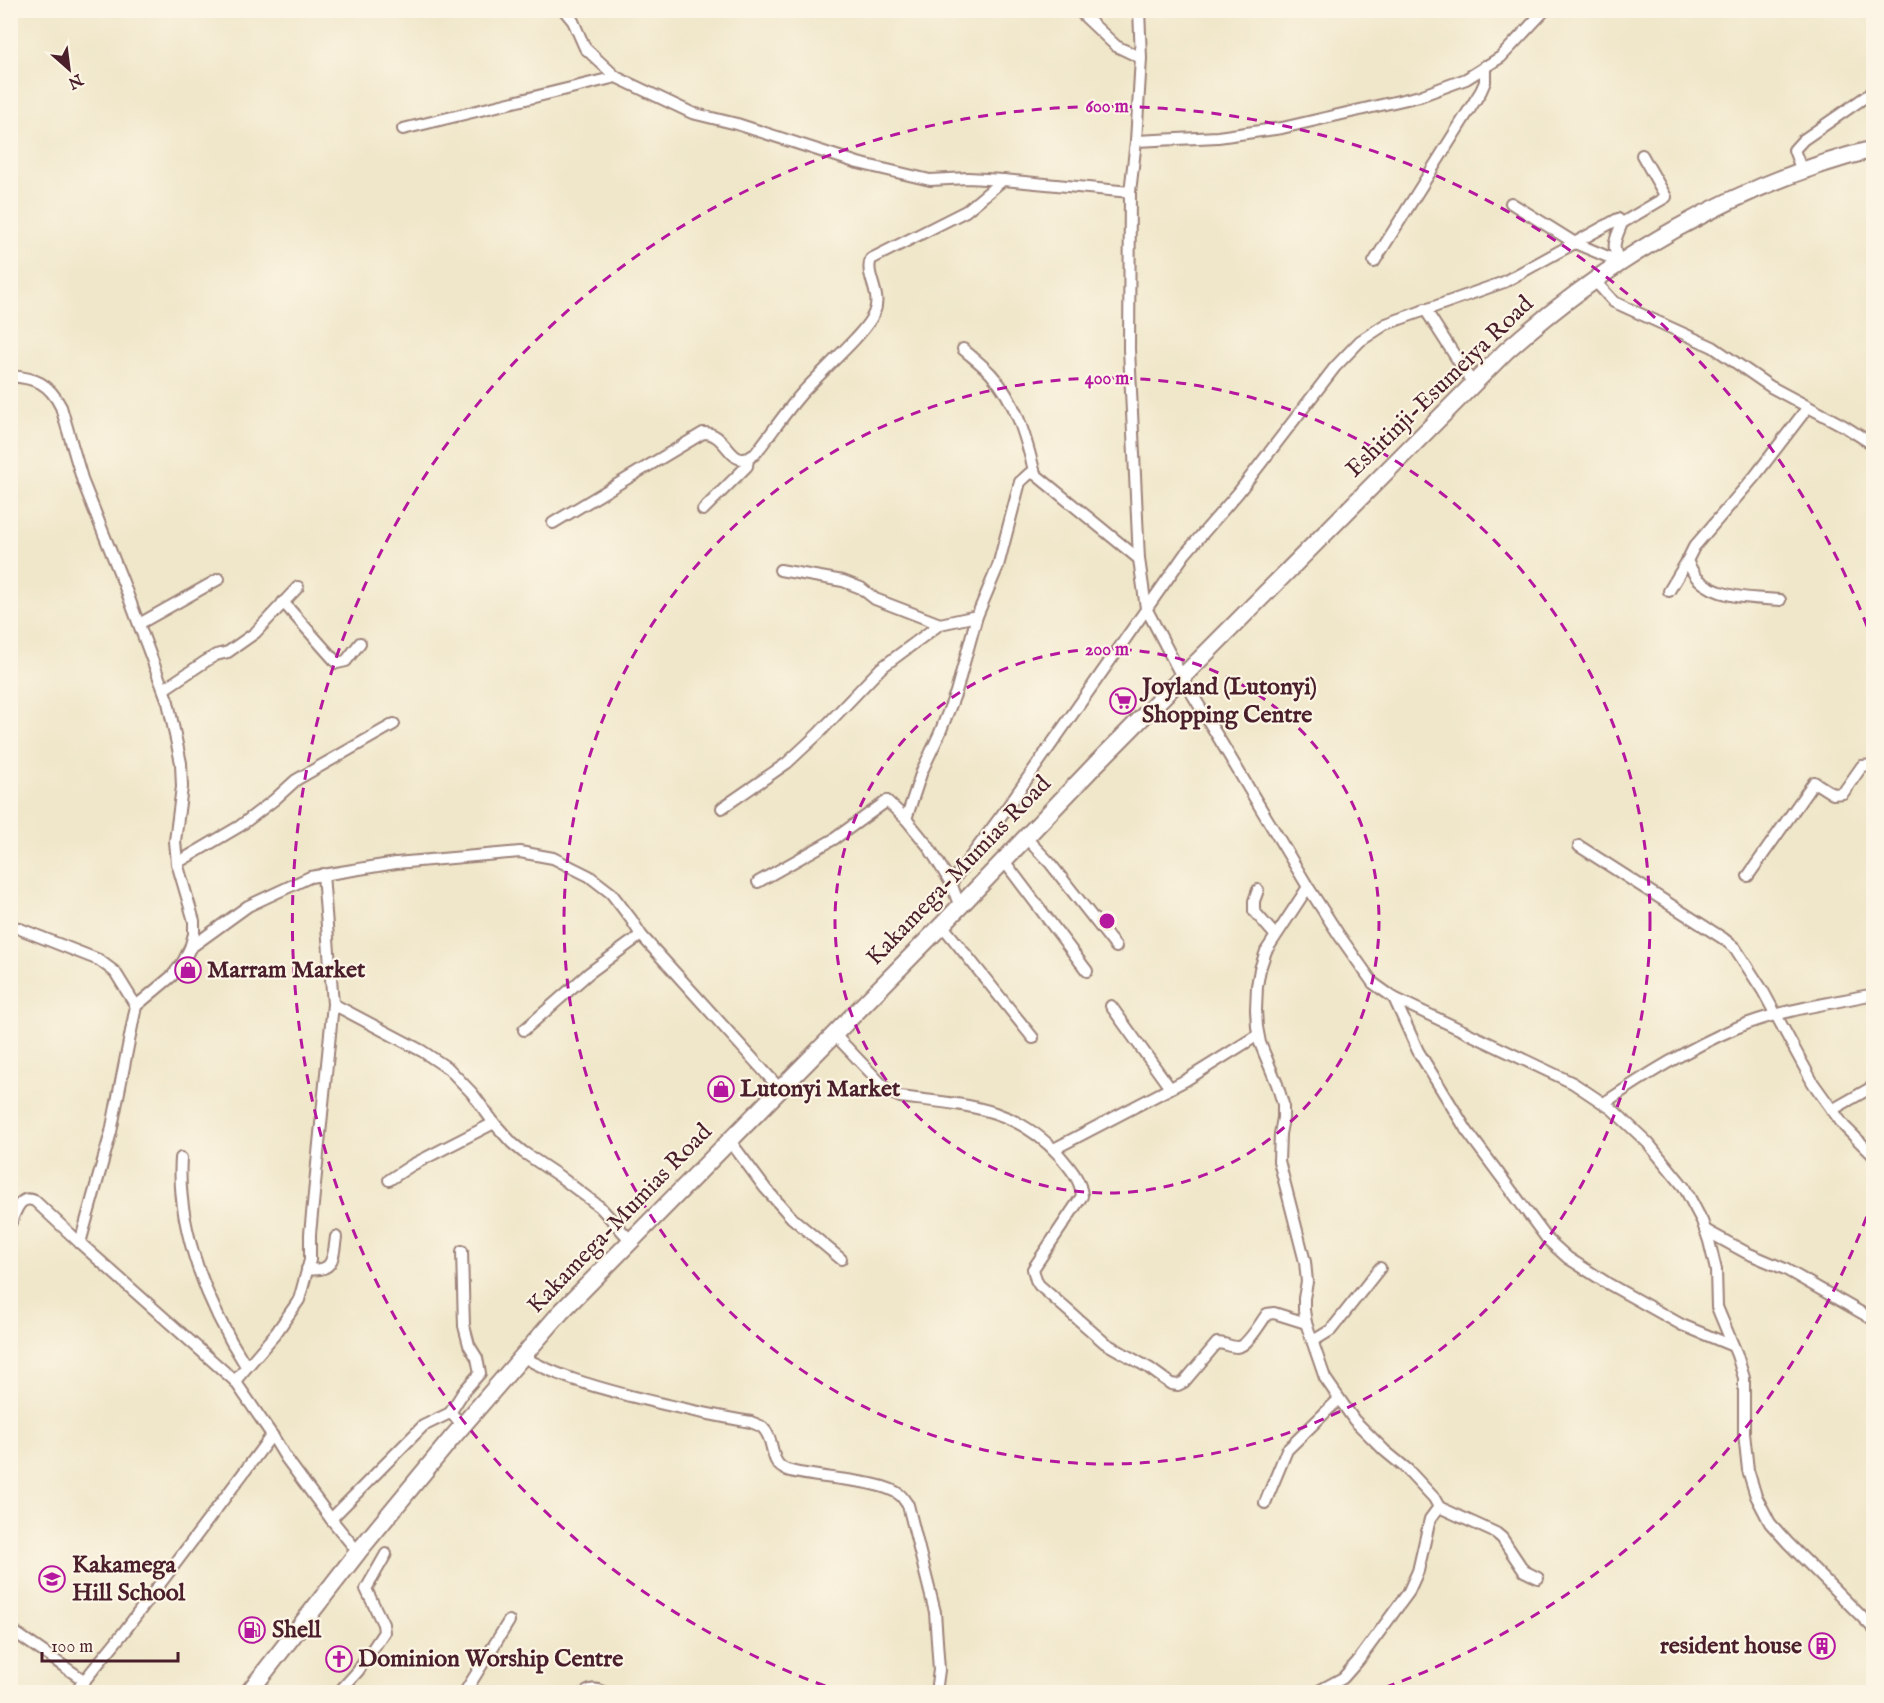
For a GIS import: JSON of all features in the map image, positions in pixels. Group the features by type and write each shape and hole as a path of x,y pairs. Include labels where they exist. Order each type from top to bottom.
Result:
{"highway":[{"name":"Eshitinji-Esumeiya Road","path":"1182,677 1506,351 1541,319 1620,262 1710,211 1802,171 1841,157 1874,149"},
{"name":"Kakamega-Mumias Road","path":"249,1692 358,1552 561,1311 942,926 1182,677"}],"street":[{"path":"564,10 573,21 585,48 616,77 692,114 737,124 858,163 930,180 968,178 1003,180 1130,192"},
{"path":"1078,10 1116,46 1141,58"},
{"path":"1139,10 1141,58 1136,141 1130,192 1129,349 1139,559 1146,608 1182,677 1308,887 1339,936 1373,983 1394,998 1573,1083 1604,1103 1648,1143 1684,1187 1705,1230 1716,1270 1717,1307 1744,1378 1744,1433 1748,1470 1761,1509 1788,1544 1874,1629"},
{"path":"1136,141 1218,137 1282,128 1420,96 1466,78 1501,57 1545,10"},
{"path":"1374,262 1481,91 1485,82 1485,66"},
{"path":"403,129 616,77"},
{"path":"1802,171 1794,150 1803,140 1874,91"},
{"path":"1620,262 1614,252 1617,233 1622,223 1665,197 1642,155"},
{"path":"553,523 703,433 717,436 741,460 748,459 755,454 801,394 869,322 878,303 869,270 871,259 966,212 1003,180"},
{"path":"1511,203 1575,243 1620,262"},
{"path":"951,883 1001,816 1185,554 1238,493 1335,367 1360,341 1386,324 1504,282 1618,219 1622,223"},
{"path":"1594,280 1614,302 1713,347 1772,387 1874,445"},
{"path":"1425,309 1473,384"},
{"path":"963,349 991,374 1007,395 1022,429 1035,474 1139,559"},
{"path":"10,376 40,382 56,397 61,406 83,482 164,689 177,738 181,764 182,787 175,841 177,863 194,921 194,934 183,962 172,976 136,1006 111,1132 80,1243"},
{"path":"1668,591 1694,547 1755,476 1808,407"},
{"path":"703,510 747,466 748,459"},
{"path":"906,819 922,771 956,692 977,616 998,566 1020,482 1030,473 1035,474"},
{"path":"1687,561 1696,577 1710,588 1734,596 1780,600"},
{"path":"780,570 843,581 861,588 875,599 940,624"},
{"path":"139,624 219,579"},
{"path":"164,689 206,661 228,652 255,633 298,587"},
{"path":"283,602 337,663 346,661 360,643"},
{"path":"722,808 787,763 881,668 940,624 977,616"},
{"path":"177,863 240,826 296,780 394,724"},
{"path":"1748,876 1814,782 1837,795 1843,793 1862,766 1874,765"},
{"path":"758,882 834,839 887,801 906,819 928,846 951,883 960,907"},
{"path":"1026,838 1050,863 1116,947"},
{"path":"1579,846 1735,948 1778,1015 1814,1083 1832,1110 1844,1126 1874,1156"},
{"path":"190,948 248,906 310,877 396,863 498,853 520,852 553,858 589,876 610,893 641,935 781,1090"},
{"path":"1004,861 1087,971"},
{"path":"235,1381 276,1333 299,1300 308,1269 333,1004 323,874"},
{"path":"1308,887 1266,951 1260,969 1256,1010 1258,1035 1283,1104 1279,1161 1305,1262 1306,1323 1325,1378 1354,1420 1408,1470 1434,1498 1439,1507 1496,1533 1502,1538 1524,1571 1538,1578"},
{"path":"1258,890 1254,901 1254,911 1275,935"},
{"path":"10,925 99,960 115,972 136,1006"},
{"path":"942,926 1033,1038"},
{"path":"524,1030 589,973 641,935"},
{"path":"1604,1103 1687,1052 1737,1028 1778,1015 1874,994"},
{"path":"1394,998 1418,1051 1467,1131 1548,1240 1568,1258 1607,1283 1682,1325 1733,1346"},
{"path":"333,1004 422,1051 449,1069 472,1093 494,1123 523,1152 600,1207 631,1241"},
{"path":"1111,1006 1170,1088"},
{"path":"834,1034 889,1092 900,1097 986,1109 1022,1124 1053,1149 1075,1174 1082,1187 1082,1196 1034,1269 1039,1285 1105,1343 1149,1368 1171,1384 1184,1382 1215,1344 1222,1343 1238,1348 1246,1343 1267,1314 1274,1313 1306,1323"},
{"path":"1053,1149 1170,1088 1258,1035"},
{"path":"1832,1110 1874,1086"},
{"path":"388,1180 494,1123"},
{"path":"730,1141 765,1188 792,1218 842,1259"},
{"path":"181,1158 180,1177 189,1238 227,1336 246,1366"},
{"path":"10,1224 23,1200 35,1201 235,1381 286,1458 358,1552"},
{"path":"1705,1230 1747,1253 1804,1279 1874,1320"},
{"path":"308,1269 321,1271 327,1268 333,1257 336,1237"},
{"path":"331,1519 423,1426 450,1413 464,1391 480,1373 477,1358 469,1345 464,1326 462,1251"},
{"path":"1313,1341 1330,1330 1380,1268"},
{"path":"522,1356 575,1380 606,1389 663,1404 751,1422 762,1427 768,1434 776,1462 785,1470 875,1485 899,1494 908,1505 935,1612 939,1670 936,1692"},
{"path":"1265,1503 1287,1450 1340,1399"},
{"path":"450,1413 464,1424"},
{"path":"75,1692 123,1633 272,1435"},
{"path":"1317,1692 1343,1678 1359,1661 1404,1598 1418,1571 1430,1519 1439,1507"},
{"path":"339,1692 358,1671 384,1632 383,1624 366,1589 386,1554"},
{"path":"465,1692 509,1621"},
{"path":"10,1629 85,1681"},
{"path":"586,1692 599,1689 604,1692"}],"place":[{"name":"Joyland (Lutonyi) Shopping Centre","path":"1123,701"},
{"name":"Marram Market","path":"188,970"},
{"name":"Lutonyi Market","path":"721,1089"},
{"name":"Kakamega Hill School","path":"52,1579"},
{"name":"Shell","path":"252,1630"},
{"name":"resident house","path":"1822,1646"},
{"name":"Dominion Worship Centre","path":"339,1659"}]}
